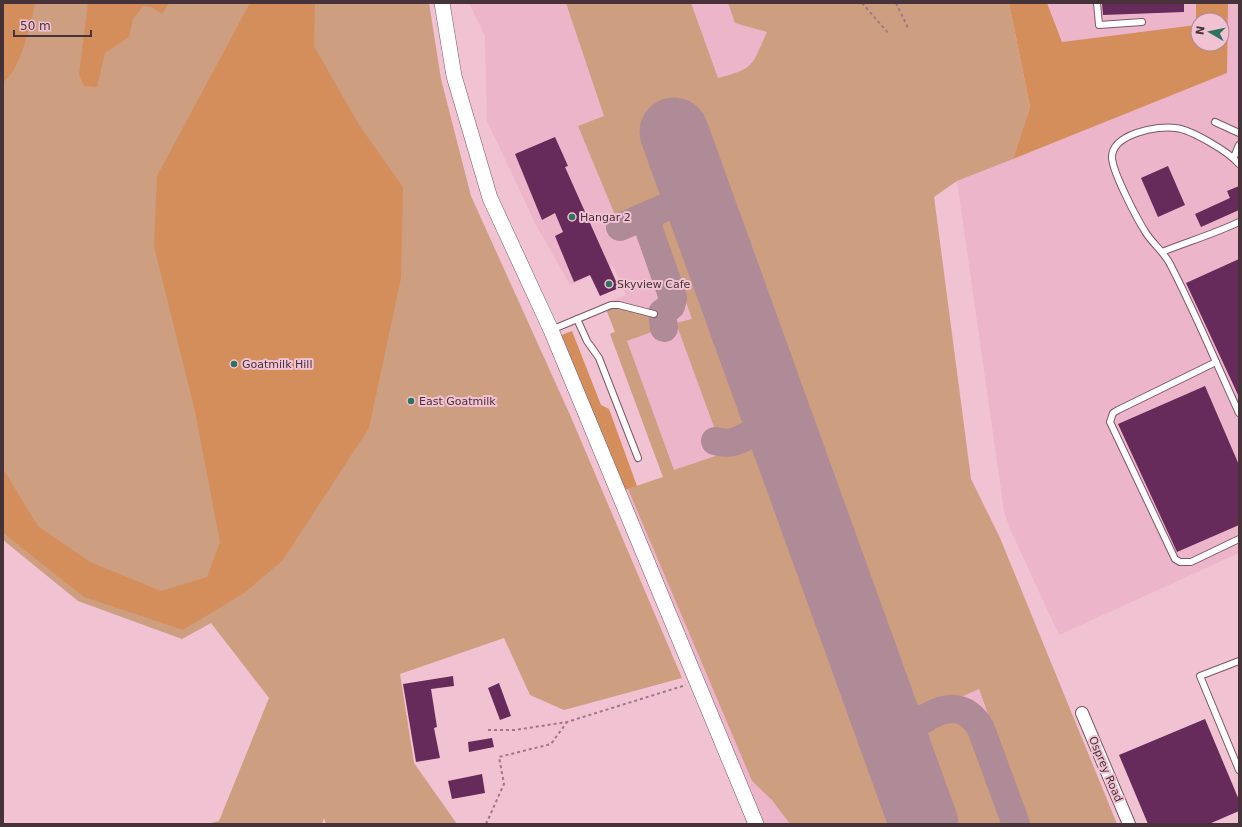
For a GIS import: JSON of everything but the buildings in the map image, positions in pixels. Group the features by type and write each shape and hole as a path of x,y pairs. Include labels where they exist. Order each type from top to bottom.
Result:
{"street":[{"path":"442,3 454,76 490,198 551,330 756,824"},
{"name":"Osprey Road","path":"1082,713 1129,824"}],"lane":[{"path":"1098,3 1098,25 1142,22"},
{"path":"1215,122 1239,132"},
{"path":"1239,164 1234,157 1224,150 1177,128 1167,127 1144,131 1125,138 1115,146 1112,158 1116,172 1140,223 1169,263 1239,413"},
{"path":"1234,157 1239,145"},
{"path":"1162,252 1217,233 1239,222"},
{"path":"551,330 615,305 654,314"},
{"path":"577,319 587,341 599,358 638,458"},
{"path":"1216,362 1118,410 1113,413 1110,422 1175,559 1180,562 1192,562 1239,538"},
{"path":"1239,661 1200,676 1239,770"}],"path":[{"path":"862,3 889,34"},
{"path":"896,3 908,28"},
{"path":"488,730 515,730 567,722 696,682"},
{"path":"486,824 504,784 499,757 551,744 567,722"}],"shaded area":[{"path":"3,3 429,3 441,79 471,196 570,415 682,678 564,710 530,695 504,638 400,674 414,763 457,824 326,824 324,818 322,824 207,824 219,821 269,698 211,623 182,639 78,601 3,540"},
{"path":"3,3 35,3 24,46 9,77 3,82"},
{"path":"88,3 169,3 162,14 152,7 143,6 133,19 129,37 105,53 97,87 84,86 79,75"},
{"path":"250,3 315,3 314,46 359,125 403,187 401,278 369,428 282,561 244,593 183,630 84,597 3,533 3,469 38,526 90,562 161,591 207,577 220,542 195,411 154,246 157,176"},
{"path":"469,3 728,3 735,23 767,32 934,197 971,479 1000,538 1117,824 764,824 625,490 663,477 610,334 615,332 604,304 626,295 613,266 570,285 536,225 487,121 485,36"},
{"path":"566,3 691,3 718,78 739,72 746,68 758,53 767,32 735,23 728,3 1009,3 1030,107 1013,159 957,181 934,197 971,479 1000,538 1117,824 1028,824 979,689 939,707 923,712 911,711 897,701 706,172 712,165 698,122 664,135 679,175 680,186 678,192 671,200 618,222 578,126 604,116"},
{"path":"1009,3 1047,3 1062,42 1190,26 1190,52 1227,52 1227,73 1013,159 1030,107"},
{"path":"1047,3 1239,3 1239,553 1059,635 1010,529 1004,511 957,181 1227,73 1225,52 1230,52 1230,12 1190,12 1190,26 1062,42"},
{"path":"1196,3 1228,3 1228,12 1196,12"},
{"path":"678,212 688,216 694,222 762,409 754,425 729,432 719,430 714,427 676,323 692,319 658,223 666,214"},
{"path":"616,307 656,318 660,329 627,341 674,470 760,441 767,442 778,449 913,824 790,824 772,800 752,781 628,489 663,477 610,334 615,332 606,309"},
{"path":"572,331 601,405 609,409 637,486 625,490 559,336"},
{"path":"955,716 968,719 973,722 977,728 1012,824 944,824 915,746 919,732 927,726"}],"taxiway":[{"path":"671,205 683,195 688,181 687,170"},
{"path":"620,227 671,205 678,204 689,205 697,211 706,226"},
{"path":"655,212 650,218 648,227 673,298 671,306 662,313 664,328"},
{"path":"754,433 761,426 766,417 769,397"},
{"path":"715,441 726,443 755,434 764,435 774,440 788,451"},
{"path":"881,706 885,711 896,717 913,720 925,719"},
{"path":"897,750 899,743 904,736 918,722 927,717 952,709 961,710 969,714 973,717 981,729 1016,824"}],"runway":[{"path":"674,132 924,824"}],"place":[{"name":"Hangar 2","path":"572,217"},
{"name":"Skyview Cafe","path":"609,284"},
{"name":"Goatmilk Hill","path":"234,364"},
{"name":"East Goatmilk","path":"411,401"}]}
